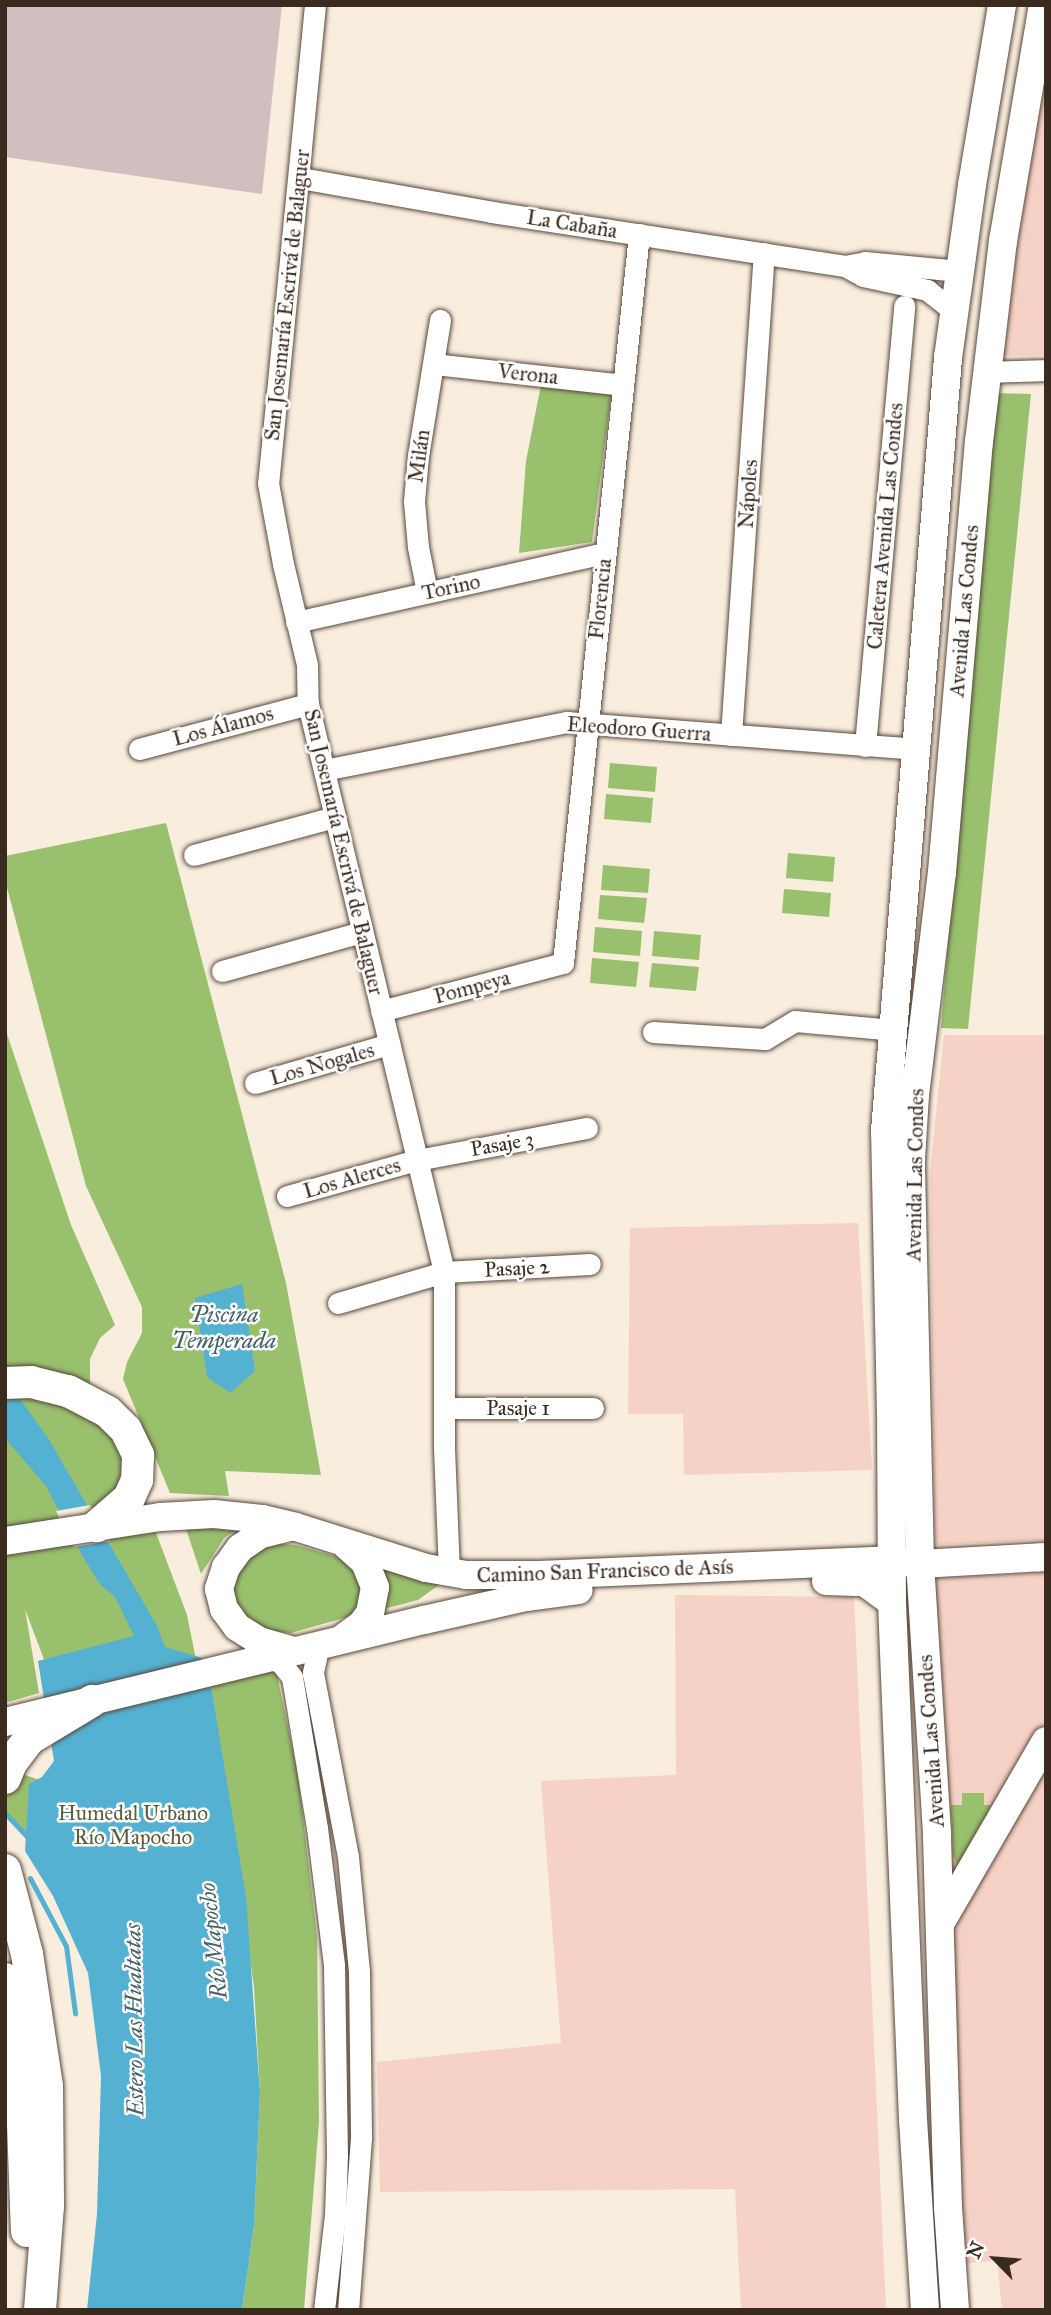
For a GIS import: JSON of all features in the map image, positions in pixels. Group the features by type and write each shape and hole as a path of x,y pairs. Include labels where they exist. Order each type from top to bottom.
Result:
{"highway":[{"path":"5,1383 31,1382 68,1391 97,1405 126,1430 138,1455 137,1480 122,1506 97,1526"},
{"path":"5,1778 11,1763 29,1739 92,1702"},
{"path":"5,1870 27,1954 47,2087 48,2206 40,2310"},
{"path":"5,1979 16,2046 25,2149 26,2261 22,2310"}],"main road":[{"name":"Avenida Las Condes","path":"925,2310 892,1602 891,1414 884,1131 954,311 1002,5"},
{"name":"Avenida Las Condes","path":"955,2310 941,1922 920,1564 911,1159 918,1068 944,842 987,372 1003,241 1038,9"},
{"path":"960,271 975,279 984,292 992,336"},
{"path":"911,804 919,831 926,837 944,842"},
{"name":"Camino San Francisco de Asís","path":"5,1541 151,1518 228,1514 296,1527 344,1544 449,1572 539,1575 891,1560 920,1564 1046,1557"},
{"path":"296,1527 272,1530 250,1540 226,1567 219,1589 223,1609 237,1627 258,1641 306,1648 362,1625 374,1601 375,1587 365,1562 344,1544"},
{"path":"424,1620 440,1603 449,1572"},
{"name":"Camino San Francisco de Asís","path":"5,1722 306,1648 543,1594 594,1589 854,1580 874,1586 892,1602"},
{"path":"941,1922 1046,1741"},
{"path":"911,2044 926,2069 945,2078"}],"street":[{"name":"San Josemaría Escrivá de Balaguer","path":"315,5 268,483 307,665 308,704 444,1272 444,1408 449,1572"},
{"name":"La Cabaña","path":"300,178 845,265 865,262 960,271"},
{"name":"Florencia","path":"563,963 586,722 639,234"},
{"name":"Nápoles","path":"731,735 764,253"},
{"name":"La Cabaña","path":"845,265 863,276 927,290 954,311"},
{"name":"Caletera Avenida Las Condes","path":"865,746 904,306"},
{"name":"Milán","path":"428,592 418,547 414,500 418,456 440,320"},
{"name":"Verona","path":"433,364 623,385"},
{"path":"987,372 1046,370"},
{"name":"Torino","path":"296,622 606,553"},
{"name":"Los Álamos","path":"139,749 308,704"},
{"name":"Eleodoro Guerra","path":"324,770 555,724 586,722 917,749"},
{"path":"194,855 335,817"},
{"path":"222,971 362,932"},
{"name":"Pompeya","path":"381,1011 563,963"},
{"path":"653,1032 765,1039 794,1021 893,1030"},
{"name":"Los Nogales","path":"255,1083 389,1044"},
{"name":"Pasaje 3","path":"417,1160 587,1128"},
{"name":"Los Alerces","path":"287,1196 417,1160"},
{"name":"Pasaje 2","path":"338,1303 444,1272 590,1264"},
{"name":"Pasaje 1","path":"444,1408 593,1408"},
{"path":"324,2310 335,2215 337,2155 334,1965 317,1828 292,1676 281,1663 306,1648 348,1857 359,1971 361,2138 348,2310"}],"shaded area":[{"path":"5,5 282,5 262,194 5,157"},
{"path":"1046,31 1046,355 997,356"},
{"path":"944,1035 1046,1035 1046,1540 935,1545 930,1173"},
{"path":"858,1223 872,1470 684,1475 683,1414 628,1414 630,1228"},
{"path":"1046,1573 1046,2310 1002,2310 997,2260 965,2264 932,1578"},
{"path":"675,1595 854,1597 886,2310 741,2310 735,2189 380,2192 377,2062 561,2043 541,1781 676,1775"}],"green space":[{"path":"541,385 611,395 592,542 519,553 526,461"},
{"path":"994,393 1031,394 968,1029 941,1028"},
{"path":"610,763 657,767 655,792 608,788"},
{"path":"606,794 653,798 651,823 604,819"},
{"path":"166,823 286,1283 321,1475 225,1471 229,1496 170,1493 123,1379 127,1362 142,1333 142,1307 86,1186 5,880 5,856"},
{"path":"788,853 835,857 833,882 786,878"},
{"path":"603,865 650,869 648,893 601,890"},
{"path":"784,889 831,893 829,917 782,913"},
{"path":"600,895 647,898 644,923 598,919"},
{"path":"595,927 642,931 640,956 593,952"},
{"path":"654,931 701,935 699,960 652,956"},
{"path":"592,958 639,962 636,987 590,983"},
{"path":"652,963 699,967 696,991 649,987"},
{"name":"Humedal Urbano Río Mapocho","path":"5,1028 71,1225 115,1325 100,1338 90,1359 90,1388 141,1493 187,1615 203,1694 107,2046 90,1953 38,1845 5,1812 5,1761 22,1774 37,1779 50,1777 61,1768 51,1678 25,1609 39,1693 5,1703"},
{"path":"184,1523 244,1524 224,1538 201,1574"},
{"path":"270,1543 296,1545 348,1560 366,1584 354,1615 291,1633 267,1631 247,1619 234,1603 231,1589 238,1563"},
{"path":"379,1566 436,1579 439,1585 418,1600 384,1609"},
{"path":"269,1670 277,1675 298,1775 317,1937 319,2122 304,2310 242,2310 254,2226 260,2093 254,1987 211,1686"},
{"path":"962,1793 984,1793 984,1805 991,1805 989,1821 958,1865 953,1857 951,1805 962,1805"}],"water":[{"name":"Piscina Temperada","path":"242,1284 255,1371 230,1393 207,1377 195,1298"},
{"name":"Humedal Urbano Río Mapocho","path":"5,1378 48,1438 157,1626 165,1647 202,1658 211,1686 246,1897 260,2093 254,2226 242,2310 87,2310 97,2214 101,2076 88,1973 53,1896 25,1851 29,1784 42,1777 54,1761 38,1661 134,1636 115,1597 100,1584 83,1557 46,1486 5,1438"}],"pier":[{"path":"90,1505 110,1541 74,1547 56,1511"}],"waterway":[{"name":"Estero Las Hualtatas","path":"5,1813 29,1839"},
{"path":"30,1878 66,1946 75,2013"}],"water label":[{"name":"Río Mapocho","path":"213,1941"}]}
